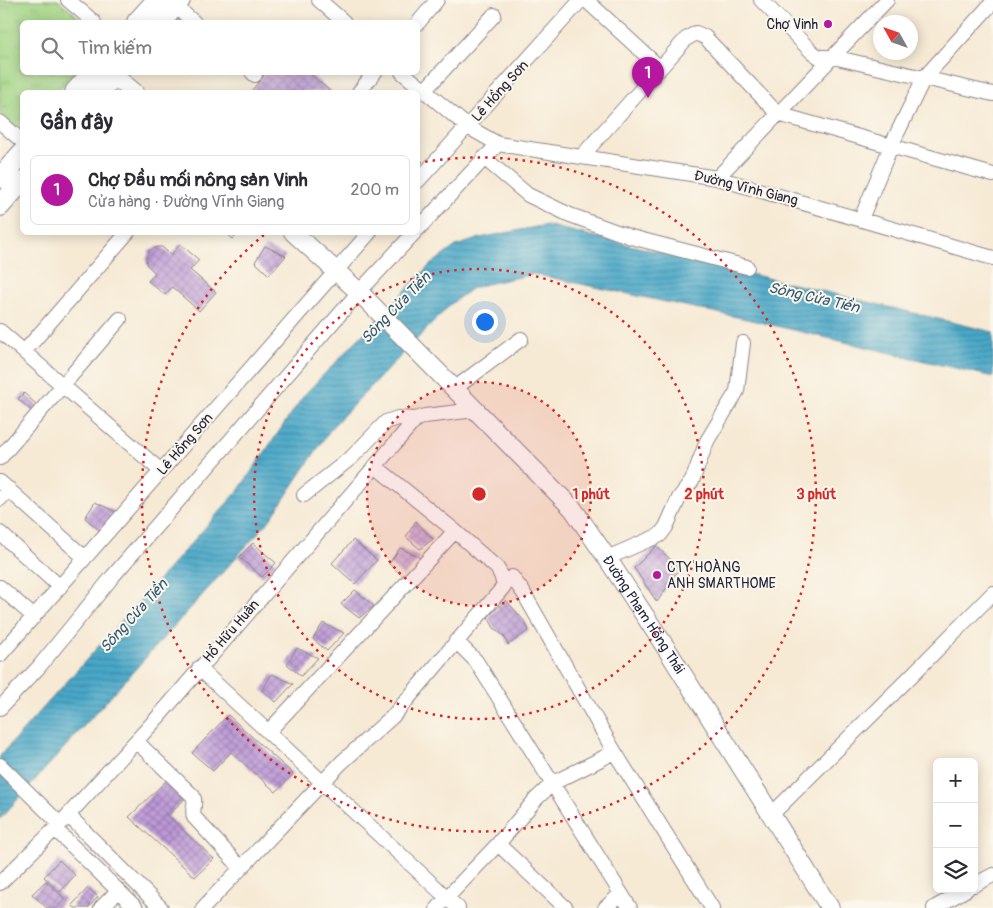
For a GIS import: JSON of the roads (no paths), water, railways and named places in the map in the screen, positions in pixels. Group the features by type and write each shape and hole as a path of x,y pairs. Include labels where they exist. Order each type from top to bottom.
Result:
{"highway":[{"path":"140,20 171,2"},
{"path":"162,20 171,2"},
{"path":"77,90 90,75"},
{"path":"102,90 115,75"},
{"path":"0,178 20,154"},
{"path":"0,206 20,183"}],"main road":[{"path":"117,75 132,90"},
{"path":"296,235 358,292"},
{"name":"Đường Phạm Hồng Thái","path":"358,292 573,510 607,558 830,908"}],"street":[{"path":"68,0 92,20"},
{"path":"319,0 342,20"},
{"path":"420,21 437,0"},
{"name":"Lê Hồng Sơn","path":"420,179 581,0"},
{"path":"586,0 660,68"},
{"path":"761,0 819,57 833,57 993,94"},
{"path":"718,178 887,0"},
{"path":"171,2 192,20"},
{"path":"861,220 891,146 924,78 993,2"},
{"path":"424,91 494,15"},
{"path":"582,156 690,36 700,34 778,114 993,175"},
{"path":"361,90 373,75"},
{"name":"Đường Vĩnh Giang","path":"405,75 468,127 498,144 718,178 993,258"},
{"path":"0,122 20,139"},
{"path":"420,227 498,144"},
{"path":"484,158 528,196 570,215 631,237 748,267"},
{"path":"24,352 125,235"},
{"name":"Lê Hồng Sơn","path":"0,655 367,235"},
{"path":"0,708 38,668 113,576 358,292 411,235"},
{"path":"0,458 120,320"},
{"path":"0,332 161,471"},
{"path":"454,389 521,339"},
{"path":"607,558 660,535 666,527 679,498 692,481 707,441 737,391 743,342"},
{"path":"304,495 352,457 386,422 398,418 416,419 475,410"},
{"name":"Hồ Hữu Huân","path":"0,883 61,823 136,741 416,419"},
{"path":"375,466 497,568 504,586"},
{"path":"3,490 85,558"},
{"path":"268,732 455,531"},
{"path":"0,533 60,587"},
{"path":"203,908 341,763 393,716 512,577 523,592 614,751 712,908"},
{"path":"0,587 34,617"},
{"path":"771,815 993,593"},
{"path":"456,641 476,660 630,908"},
{"path":"199,668 458,908"},
{"path":"136,741 193,796 195,801 194,817 242,868"},
{"path":"437,908 498,844 536,799 553,783 614,751"},
{"path":"0,765 44,809 161,908"},
{"path":"61,823 118,891 136,908"},
{"path":"498,844 566,908"},
{"path":"978,883 993,875"},
{"path":"101,908 118,891"},
{"path":"934,908 961,893"},
{"path":"605,908 621,894"}],"water":[{"name":"Sông Cửa Tiền","path":"546,225 993,332 993,377 751,320 534,274 471,289 452,303 332,427 270,520 0,819 0,756 238,491 304,395 430,265 456,246 480,238"}],"place":[{"name":"Chợ Vinh","path":"828,24"},
{"name":"Chợ Đầu mối nông sản Vinh","path":"648,98"},
{"name":"CTY HOÀNG ANH SMARTHOME","path":"657,575"}]}
